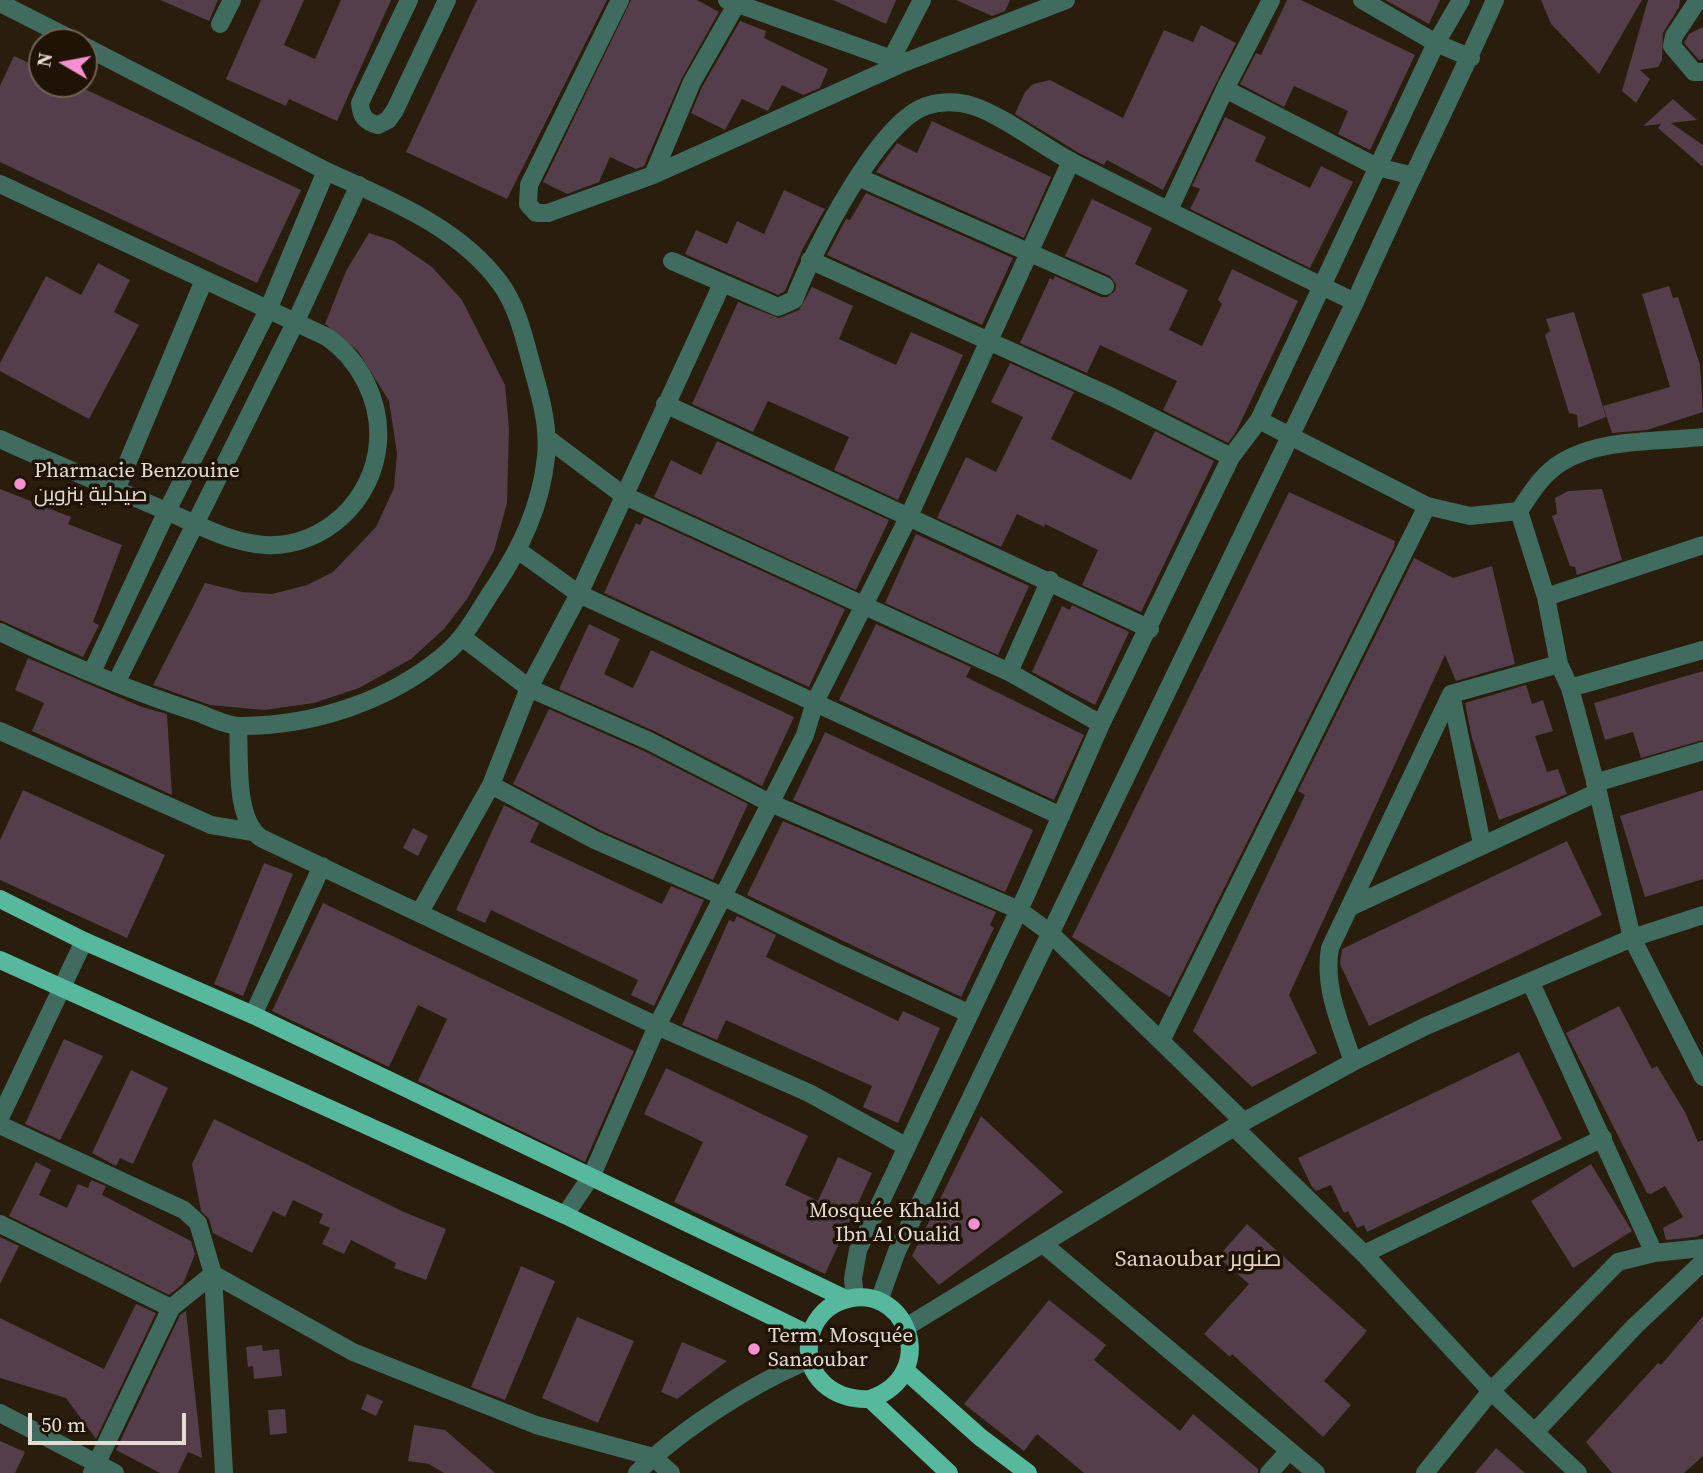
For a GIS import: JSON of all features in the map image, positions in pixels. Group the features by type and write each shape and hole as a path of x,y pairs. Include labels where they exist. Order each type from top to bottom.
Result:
{"main road":[{"path":"0,899 85,941 253,1015 850,1298 879,1301 890,1307 906,1327 910,1356 906,1371 891,1389 870,1399 854,1400 826,1387 810,1360 810,1335 824,1312 850,1298"},
{"path":"0,960 61,990 565,1215 810,1335"},
{"path":"906,1371 980,1437 1028,1473"},
{"path":"870,1399 948,1473"}],"street":[{"path":"220,24 232,0"},
{"path":"409,0 360,103 361,114 368,122 378,125 388,120 395,110 447,0"},
{"path":"620,0 529,185 528,204 536,213 548,213 653,175 898,60 1066,0"},
{"path":"898,60 922,0"},
{"path":"1169,210 1225,89 1271,0"},
{"path":"1362,0 1436,43 1471,58"},
{"path":"850,1298 858,1250 1019,910 1101,724 1150,629 1231,457 1259,420 1320,285 1436,43 1461,0"},
{"path":"879,1301 897,1251 1354,302 1410,175 1471,58 1496,0"},
{"path":"653,175 692,82 731,2 898,60"},
{"path":"1697,2 1674,36 1672,46 1694,72 1703,72"},
{"path":"0,3 49,28"},
{"path":"2,640 238,727 306,720 354,706 408,681 446,654 461,637 519,551 532,518 546,458 544,411 517,318 502,285 461,242 359,185 326,171 98,53"},
{"path":"1225,89 1377,167 1410,175"},
{"path":"672,261 778,307 794,300 810,260 858,177 900,123 923,107 946,101 974,107 1072,161 1354,302"},
{"path":"565,1215 592,1175 657,1026 768,802 805,735 815,702 909,516 1072,161"},
{"path":"92,672 167,511 268,310 326,171"},
{"path":"858,177 950,220 1105,286"},
{"path":"0,184 340,346 355,362 365,380 379,431 378,454 366,488 342,517 305,540 265,545 240,541 194,523 0,439"},
{"path":"117,681 295,323 359,185"},
{"path":"810,260 1112,397 1231,457"},
{"path":"116,490 204,280"},
{"path":"420,912 491,785 529,688 579,594 722,284"},
{"path":"665,404 1050,580 1150,629"},
{"path":"1259,420 1427,506 1470,516 1519,511 1539,482 1563,461 1607,447 1703,438"},
{"path":"547,438 623,495 1009,672 1101,724"},
{"path":"1162,1039 1427,506"},
{"path":"1519,511 1546,597 1559,663 1570,688 1597,787 1632,938 1703,1077"},
{"path":"1546,597 1703,545"},
{"path":"519,551 579,594 1061,816"},
{"path":"1009,672 1050,580"},
{"path":"461,637 529,688 649,741 768,802 1019,910 1049,932 1162,1039 1239,1125 1491,1391 1578,1473"},
{"path":"1570,688 1703,650"},
{"path":"1353,1062 1326,970 1330,948 1451,694 1559,663"},
{"path":"1451,694 1482,844"},
{"path":"238,727 243,811 253,832"},
{"path":"0,731 211,825 253,832 657,1026 809,1093 907,1147"},
{"path":"1350,907 1597,787 1703,751"},
{"path":"491,785 595,840 722,896 968,1013"},
{"path":"253,1015 322,866"},
{"path":"906,1327 1239,1125 1353,1062 1426,1026 1632,938 1703,915"},
{"path":"0,1118 85,941"},
{"path":"1531,983 1654,1253"},
{"path":"0,1125 184,1210 198,1223 213,1274 224,1473"},
{"path":"1364,1254 1603,1139"},
{"path":"0,1224 171,1308"},
{"path":"1043,1244 1316,1473"},
{"path":"1424,1473 1491,1391 1618,1262 1654,1253 1703,1248"},
{"path":"1535,1432 1635,1326 1703,1262"},
{"path":"94,1469 171,1308 213,1274"},
{"path":"213,1274 353,1352 536,1425 653,1457 671,1473"},
{"path":"637,1473 653,1457 751,1389 810,1360"},
{"path":"0,1413 94,1469 115,1473"},
{"path":"1269,1473 1289,1451"}],"building":[{"path":"160,0 218,0 209,21"},
{"path":"261,0 304,0 284,45 315,59 341,0 391,0 337,121 289,99 286,106 226,79"},
{"path":"477,0 607,0 507,199 406,152"},
{"path":"631,0 697,0 719,12 682,78 644,166 636,169 610,157 599,182 567,194 543,182"},
{"path":"833,0 896,0 886,24"},
{"path":"956,0 1010,0 1005,11 992,16"},
{"path":"1287,0 1301,0 1415,55 1370,150 1338,134 1348,111 1294,86 1284,107 1240,84 1256,53 1261,55"},
{"path":"1385,0 1440,0 1429,24"},
{"path":"1541,0 1642,0 1599,74 1551,24"},
{"path":"1648,0 1680,0 1679,7 1663,33 1662,60 1658,67 1640,70 1650,79 1636,103 1622,91"},
{"path":"740,21 766,31 764,38 828,69 820,88 803,95 782,85 768,111 742,99 725,130 691,113 702,87"},
{"path":"1201,25 1236,43 1163,190 1107,160 1104,165 1079,153 1015,114 1025,92 1033,84 1050,80 1123,118 1164,30 1193,42"},
{"path":"1703,27 1703,59 1699,60 1684,43 1689,34"},
{"path":"14,56 28,62 28,98 98,98 98,95 301,190 257,283 0,162 0,86"},
{"path":"1673,99 1697,120 1671,123 1703,145 1703,167 1658,128 1661,124 1643,126"},
{"path":"1225,117 1266,137 1255,161 1310,188 1321,166 1353,182 1310,268 1190,209 1200,189 1192,186"},
{"path":"932,121 1051,177 1024,238 876,172 897,143 917,153"},
{"path":"784,190 825,209 803,248 785,291 778,295 685,254 696,230 727,244 737,221 764,234"},
{"path":"866,193 1013,258 982,325 827,255 846,219 850,220"},
{"path":"1092,199 1152,228 1135,264 1188,290 1169,330 1202,346 1222,304 1218,300 1232,269 1298,301 1236,432 1228,443 1163,410 1177,381 1100,345 1087,373 1020,343 1050,278 1053,280 1055,276 1101,297 1107,297 1115,291 1116,284 1110,276 1065,256"},
{"path":"369,233 394,241 432,267 462,300 505,385 509,428 507,503 494,551 467,599 444,629 411,659 359,688 314,703 264,710 210,705 153,685 205,583 242,592 272,594 307,585 333,572 376,527 394,488 397,453 389,401 358,351 325,324 346,271"},
{"path":"98,263 130,280 114,312 139,325 89,419 0,371 0,363 46,276 81,295"},
{"path":"1669,286 1673,298 1678,297 1700,365 1703,412 1647,430 1612,433 1603,406 1670,387 1642,294"},
{"path":"812,287 853,306 839,339 896,365 911,332 963,355 898,500 834,470 849,437 768,401 753,432 692,404 738,302 779,318 799,310"},
{"path":"1574,312 1606,417 1578,428 1577,415 1569,413 1545,335 1550,331 1546,319"},
{"path":"1010,363 1074,392 1051,439 1131,480 1155,431 1214,461 1141,612 1082,585 1098,550 1045,524 1044,527 1017,514 1001,547 937,518 966,457 996,472 1023,417 991,402"},
{"path":"717,441 889,520 856,590 654,497 671,460 701,475"},
{"path":"0,489 71,517 68,524 122,545 93,622 99,625 83,657 0,620"},
{"path":"1602,489 1622,560 1577,575 1575,567 1570,566 1552,516 1557,514 1555,498 1568,491"},
{"path":"1289,492 1395,541 1394,547 1170,997 1072,937"},
{"path":"644,517 845,609 809,687 604,593 636,523 640,525"},
{"path":"916,534 1029,586 998,655 885,603"},
{"path":"1414,558 1453,578 1492,566 1515,664 1456,681 1445,655 1289,995 1317,1053 1252,1087 1193,1031 1305,795 1298,791"},
{"path":"1072,605 1129,632 1095,705 1032,672 1062,606 1070,610"},
{"path":"589,624 620,639 604,674 633,688 651,650 794,717 762,786 654,731 559,689"},
{"path":"876,624 971,667 966,677 1084,735 1054,800 839,700"},
{"path":"28,658 142,707 167,714 172,795 32,731 44,703 15,690"},
{"path":"1703,671 1703,740 1641,758 1633,732 1605,740 1594,703"},
{"path":"1526,685 1532,704 1543,700 1553,731 1535,736 1547,772 1558,769 1567,794 1499,820 1472,738 1465,703"},
{"path":"549,709 644,751 748,804 713,880 600,830 513,784"},
{"path":"825,732 1033,830 1005,892 793,800"},
{"path":"23,790 165,855 127,938 0,880 0,840"},
{"path":"1703,790 1703,879 1645,897 1620,816"},
{"path":"504,805 539,823 530,842 662,904 671,886 704,900 654,1006 631,995 638,980 491,910 485,923 456,910"},
{"path":"783,821 996,912 990,925 994,928 961,997 747,895"},
{"path":"413,828 428,836 418,856 403,848"},
{"path":"1567,841 1602,915 1369,1026 1340,964 1342,949"},
{"path":"264,863 293,874 243,996 214,984"},
{"path":"323,903 634,1051 585,1162 418,1081 447,1019 418,1005 389,1067 272,1011"},
{"path":"737,916 776,935 766,957 898,1021 903,1011 940,1028 898,1123 863,1107 872,1086 726,1020 717,1040 682,1025 729,920 734,922"},
{"path":"1619,1006 1652,1069 1657,1066 1685,1112 1698,1142 1703,1140 1703,1234 1696,1237 1666,1240 1663,1228 1683,1217 1665,1186 1651,1194 1647,1193 1566,1033"},
{"path":"64,1039 103,1056 60,1140 25,1124"},
{"path":"1519,1052 1562,1139 1367,1232 1364,1225 1357,1228 1348,1211 1344,1213 1331,1185 1316,1191 1312,1187 1298,1158"},
{"path":"666,1068 808,1136 785,1185 818,1201 838,1157 872,1173 825,1274 674,1202 703,1142 644,1114"},
{"path":"131,1070 168,1088 133,1164 120,1158 116,1166 92,1153"},
{"name":"Mosquée Khalid Ibn Al Oualid","path":"981,1116 1063,1192 939,1285 912,1256"},
{"path":"214,1119 404,1212 446,1229 426,1280 394,1268 396,1263 351,1240 344,1254 322,1244 330,1228 319,1223 323,1214 293,1200 285,1217 273,1211 252,1253 213,1233 209,1219 201,1211 192,1164"},
{"path":"36,1162 51,1170 39,1195 67,1208 78,1184 88,1188 91,1180 106,1186 102,1195 191,1241 195,1254 183,1284 169,1295 9,1216"},
{"path":"1591,1164 1632,1231 1573,1268 1531,1201"},
{"path":"1247,1224 1367,1331 1324,1381 1351,1405 1323,1437 1232,1354 1230,1357 1204,1334 1249,1284 1218,1257"},
{"path":"0,1237 19,1246 0,1284"},
{"path":"521,1266 555,1281 505,1400 471,1387"},
{"path":"1049,1300 1106,1345 1094,1360 1180,1431 1193,1414 1258,1469 1258,1473 1084,1473 1037,1434 1024,1451 964,1404"},
{"path":"136,1304 156,1313 96,1439 66,1398 0,1378 0,1318 104,1369"},
{"path":"186,1311 202,1458 188,1452 178,1473 160,1473 116,1450 180,1315"},
{"path":"1703,1316 1703,1456 1684,1473 1612,1473 1586,1442 1658,1363 1661,1365"},
{"path":"577,1317 634,1341 598,1423 542,1398"},
{"path":"682,1342 727,1361 677,1399 661,1392"},
{"path":"262,1345 263,1351 279,1349 282,1376 254,1379 253,1366 248,1367 246,1347"},
{"path":"367,1394 383,1401 376,1416 361,1409"},
{"path":"285,1409 287,1433 270,1435 268,1410"},
{"path":"414,1425 445,1430 495,1473 444,1473 429,1464 408,1461"},
{"path":"0,1441 25,1452 15,1473 0,1473"},
{"path":"1496,1448 1525,1473 1475,1473"}],"place":[{"name":"Pharmacie Benzouine صيدلية بنزوين","path":"20,484"},
{"name":"Mosquée Khalid Ibn Al Oualid","path":"974,1224"},
{"name":"Term. Mosquée Sanaoubar","path":"754,1349"}],"district":[{"name":"Sanaoubar صنوبر","path":"1198,1260"}]}
